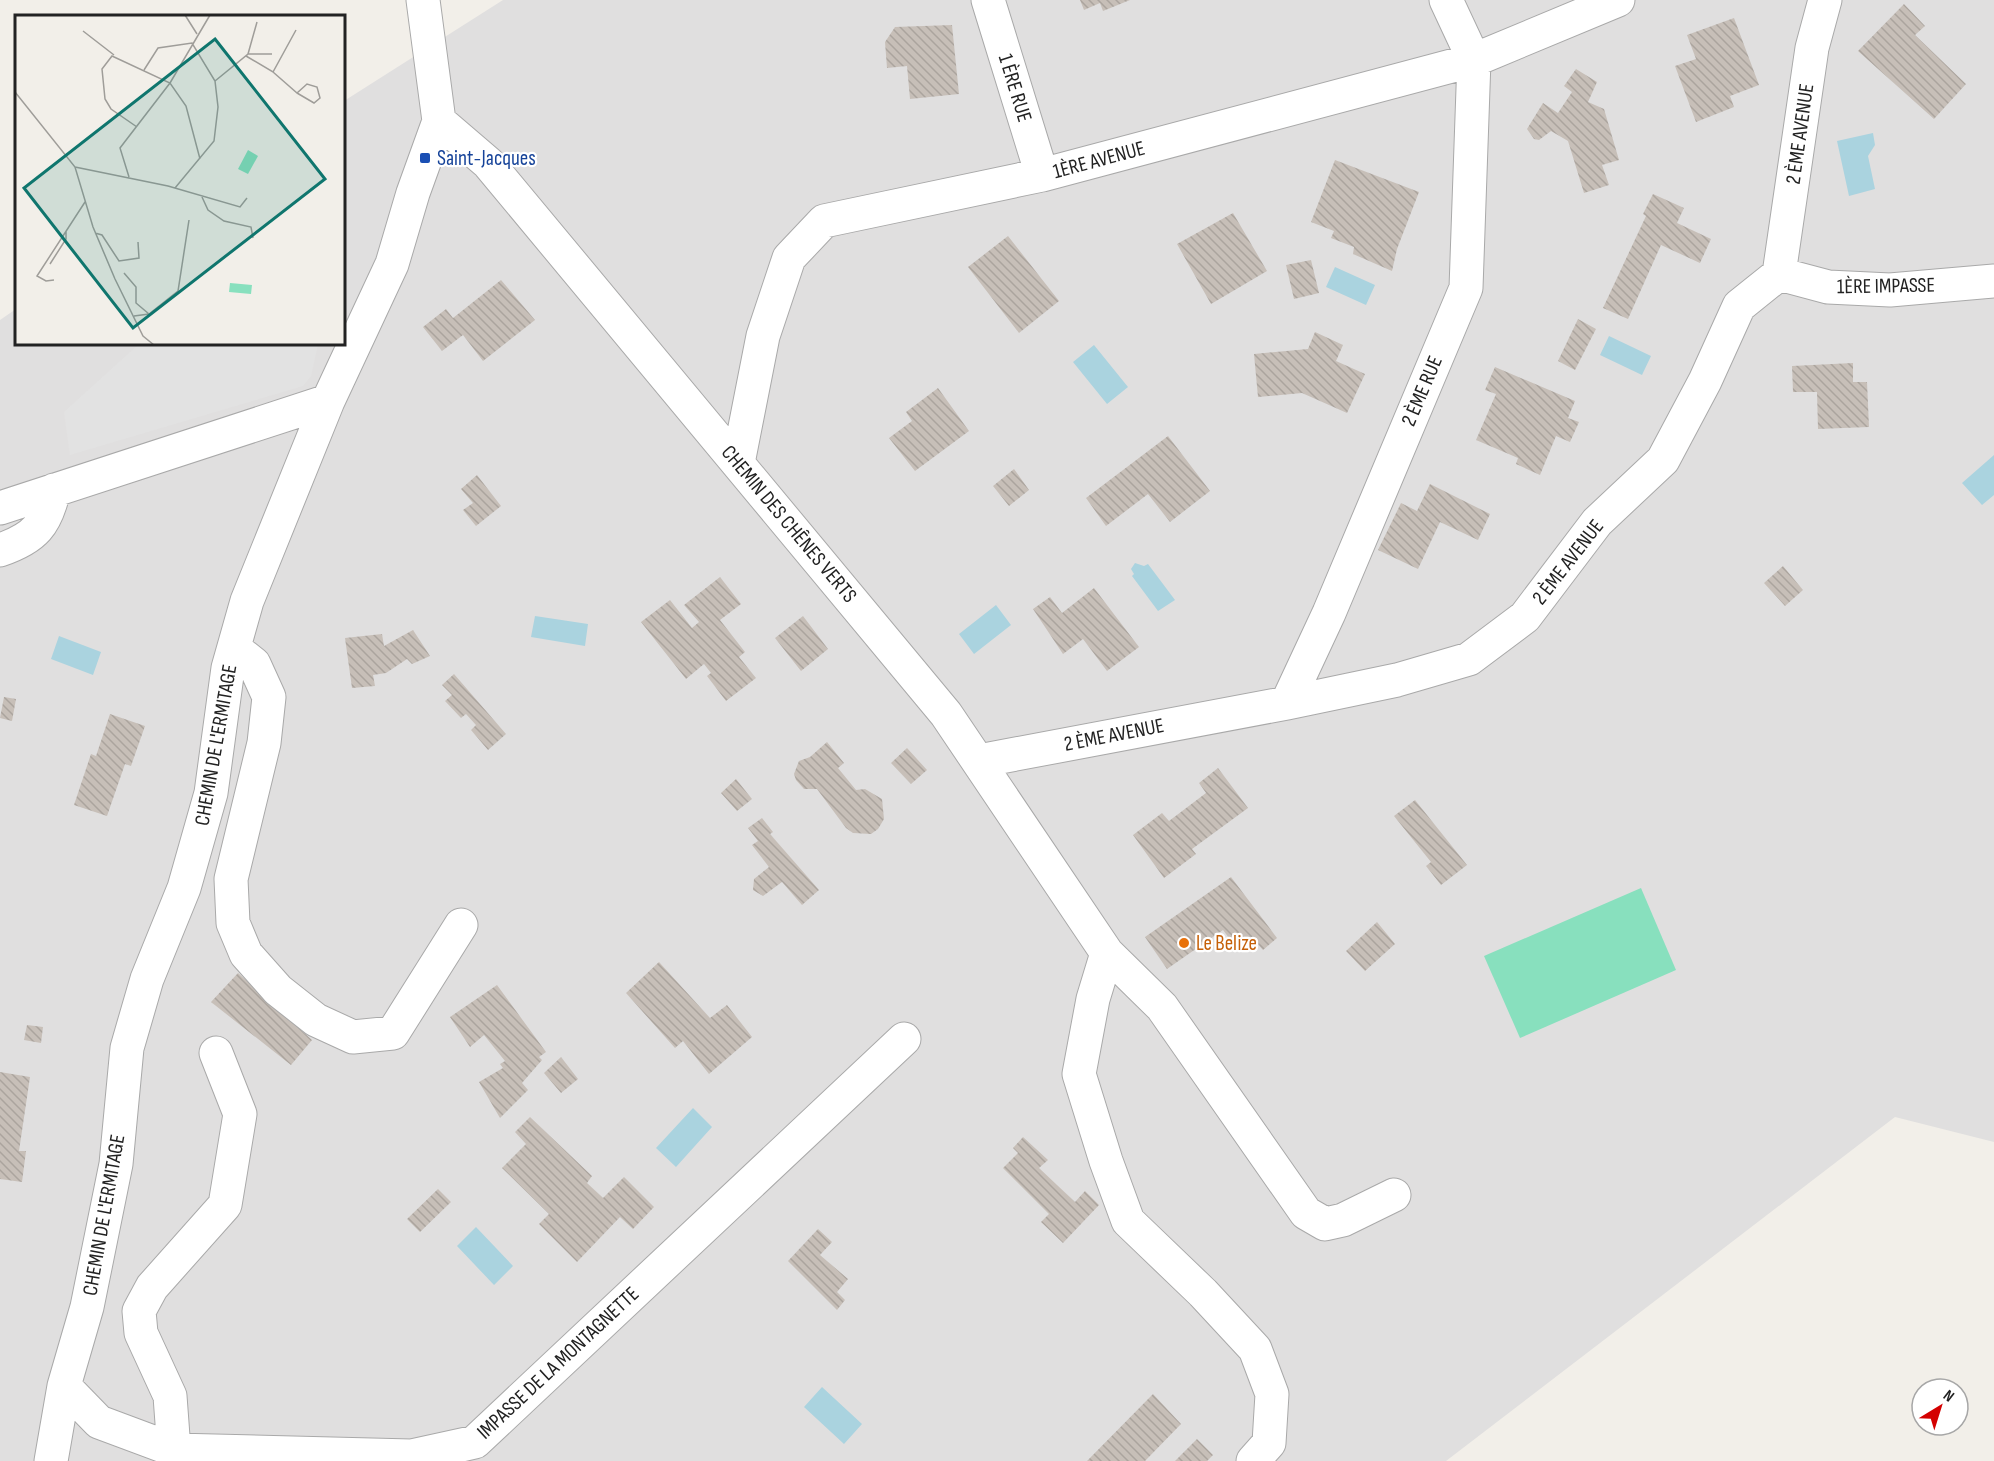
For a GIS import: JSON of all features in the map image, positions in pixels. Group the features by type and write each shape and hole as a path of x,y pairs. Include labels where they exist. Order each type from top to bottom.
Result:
{"street":[{"path":"423,0 439,121"},
{"name":"1 ÈRE RUE","path":"988,0 1042,176"},
{"path":"1446,0 1474,60"},
{"name":"1ÈRE AVENUE","path":"738,463 763,336 789,258 824,221 1042,176 1474,60 1618,0"},
{"name":"2 ÈME AVENUE","path":"979,761 1287,704 1397,680 1469,659 1525,617 1598,522 1663,460 1705,381 1738,306 1779,274 1812,48 1825,0"},
{"name":"2 ÈME RUE","path":"1287,704 1329,613 1466,288 1474,60"},
{"name":"CHEMIN DE L'ERMITAGE","path":"51,1461 64,1386 87,1306 116,1164 127,1048 147,979 184,888 211,793 228,668 247,602 328,401 392,264 413,193 439,121"},
{"name":"CHEMIN DES CHÊNES VERTS","path":"439,121 488,162 946,714 1107,953 1162,1007 1306,1213 1325,1224 1343,1220 1394,1195"},
{"name":"1ÈRE IMPASSE","path":"1779,274 1828,287 1890,290 1994,281"},
{"path":"0,508 328,401"},
{"path":"0,550 18,544 35,532 49,514 54,490"},
{"path":"234,648 254,664 269,697 264,743 231,879 232,923 246,954 278,990 316,1020 353,1037 393,1033 461,925"},
{"path":"1107,953 1093,999 1079,1074 1106,1161 1128,1221 1203,1293 1255,1349 1272,1394 1269,1443 1253,1461"},
{"name":"IMPASSE DE LA MONTAGNETTE","path":"64,1386 99,1422 174,1450 411,1456 475,1442 904,1039"},
{"path":"174,1450 170,1396 141,1332 139,1311 152,1287 225,1205 240,1114 216,1053"}],"shaded area":[{"path":"503,0 1994,0 1994,1142 1895,1117 1446,1461 0,1461 0,320 15,310 15,345 345,345 345,100"},
{"path":"138,345 318,345 311,376 303,386 70,455 64,412"}],"green space":[{"path":"1641,888 1676,970 1520,1038 1484,956"}],"water":[{"path":"1873,133 1875,145 1868,156 1875,189 1849,196 1837,141"},
{"path":"1335,267 1375,285 1366,305 1326,287"},
{"path":"1609,336 1651,356 1642,375 1600,355"},
{"path":"1094,345 1128,387 1107,404 1073,362"},
{"path":"1994,455 1994,495 1982,505 1962,483"},
{"path":"1135,563 1144,566 1148,564 1175,600 1158,611 1132,576 1134,574 1131,569"},
{"path":"996,605 1011,625 974,654 959,634"},
{"path":"535,616 588,624 585,646 531,637"},
{"path":"59,636 101,652 93,675 51,659"},
{"path":"693,1108 712,1127 676,1167 656,1148"},
{"path":"476,1227 513,1266 494,1285 457,1246"},
{"path":"822,1387 862,1424 844,1444 804,1407"}],"building":[{"path":"1080,0 1130,0 1103,11 1100,3 1084,10"},
{"path":"1904,4 1925,26 1915,35 1966,84 1934,119 1858,51"},
{"path":"1734,18 1759,85 1730,96 1734,107 1696,122 1675,66 1696,59 1687,35"},
{"path":"952,25 959,94 910,99 907,66 887,68 885,42 895,27"},
{"path":"1576,69 1597,82 1588,102 1604,109 1619,160 1602,165 1609,185 1584,193 1568,141 1551,131 1539,140 1534,139 1527,129 1543,103 1558,113 1572,92 1564,86"},
{"path":"1335,160 1419,192 1397,249 1392,271 1353,254 1354,247 1331,238 1334,231 1311,222"},
{"path":"1653,194 1684,208 1677,223 1711,239 1700,263 1661,245 1628,319 1603,308 1646,216 1643,214"},
{"path":"1233,213 1267,271 1211,304 1177,244"},
{"path":"1008,236 1059,301 1019,333 968,267"},
{"path":"1311,260 1319,293 1294,299 1286,265"},
{"path":"501,280 535,320 483,361 463,335 442,351 423,327 446,309 453,318"},
{"path":"1578,319 1596,329 1575,370 1558,361"},
{"path":"1315,332 1343,345 1336,361 1365,374 1347,413 1302,393 1258,397 1254,354 1308,349"},
{"path":"1853,363 1853,382 1867,382 1869,427 1818,429 1817,392 1793,392 1792,366"},
{"path":"1495,367 1575,401 1568,418 1579,422 1570,442 1556,436 1540,475 1516,464 1518,458 1476,440 1496,394 1485,390"},
{"path":"938,388 969,431 915,471 889,438 912,421 906,412"},
{"path":"1168,436 1210,491 1170,522 1148,494 1106,526 1086,498"},
{"path":"1014,469 1029,490 1009,506 993,486"},
{"path":"477,475 501,506 476,526 463,510 473,503 461,489"},
{"path":"1430,484 1490,514 1478,540 1440,522 1418,569 1378,550 1401,503 1417,511"},
{"path":"1783,566 1803,590 1785,606 1764,583"},
{"path":"720,577 741,604 720,620 745,652 739,657 756,678 726,701 707,676 711,673 704,664 686,679 641,622 670,600 692,628 699,622 684,605"},
{"path":"1094,588 1139,647 1107,671 1083,639 1063,654 1033,609 1050,597 1062,613"},
{"path":"803,616 828,649 801,671 775,638"},
{"path":"413,630 430,656 412,664 407,659 386,673 373,675 375,686 352,688 345,638 382,634 384,646"},
{"path":"454,674 506,734 488,750 471,730 476,725 466,714 461,718 445,701 452,695 442,685"},
{"path":"4,697 16,699 12,721 0,718"},
{"path":"110,714 145,726 131,766 125,764 107,816 74,805 91,754 96,756"},
{"path":"827,742 844,763 838,768 856,790 865,789 882,799 884,819 878,829 871,834 853,833 846,828 817,789 804,789 796,780 794,774 799,761 810,757"},
{"path":"907,748 927,770 911,784 891,763"},
{"path":"1218,768 1248,808 1192,849 1196,854 1164,878 1133,835 1162,813 1169,821 1206,793 1199,783"},
{"path":"736,779 752,799 737,811 721,793"},
{"path":"1415,800 1467,865 1441,885 1426,866 1431,862 1394,816"},
{"path":"762,818 773,832 770,834 819,890 802,905 782,882 763,896 753,890 754,879 769,867 752,845 758,841 748,828"},
{"path":"1231,877 1277,938 1263,950 1253,939 1238,950 1223,930 1167,969 1145,937"},
{"path":"1377,922 1395,944 1365,971 1346,951"},
{"path":"659,962 710,1018 727,1005 752,1037 709,1074 683,1041 675,1048 626,993"},
{"path":"238,973 312,1040 291,1065 211,1002"},
{"path":"497,985 546,1052 539,1057 542,1060 522,1083 528,1090 500,1118 479,1082 503,1068 500,1064 505,1061 484,1035 470,1047 450,1017"},
{"path":"27,1025 43,1027 41,1043 24,1040"},
{"path":"561,1057 578,1079 561,1093 544,1073"},
{"path":"0,1072 30,1077 19,1151 26,1151 22,1182 0,1179"},
{"path":"530,1117 592,1176 587,1183 603,1198 624,1177 654,1207 633,1229 620,1217 577,1262 539,1224 549,1214 502,1168 526,1144 515,1132"},
{"path":"1023,1137 1048,1160 1039,1168 1075,1202 1085,1191 1099,1205 1063,1243 1041,1222 1049,1214 1003,1168 1018,1153 1013,1148"},
{"path":"438,1189 451,1202 420,1232 407,1219"},
{"path":"818,1229 832,1242 820,1255 848,1279 837,1292 845,1300 837,1310 788,1261"},
{"path":"1153,1394 1181,1424 1145,1461 1087,1461"},
{"path":"1197,1439 1213,1455 1207,1461 1175,1461"}],"place":[{"name":"Saint-Jacques","path":"425,158"},
{"name":"Le Belize","path":"1184,943"}]}
